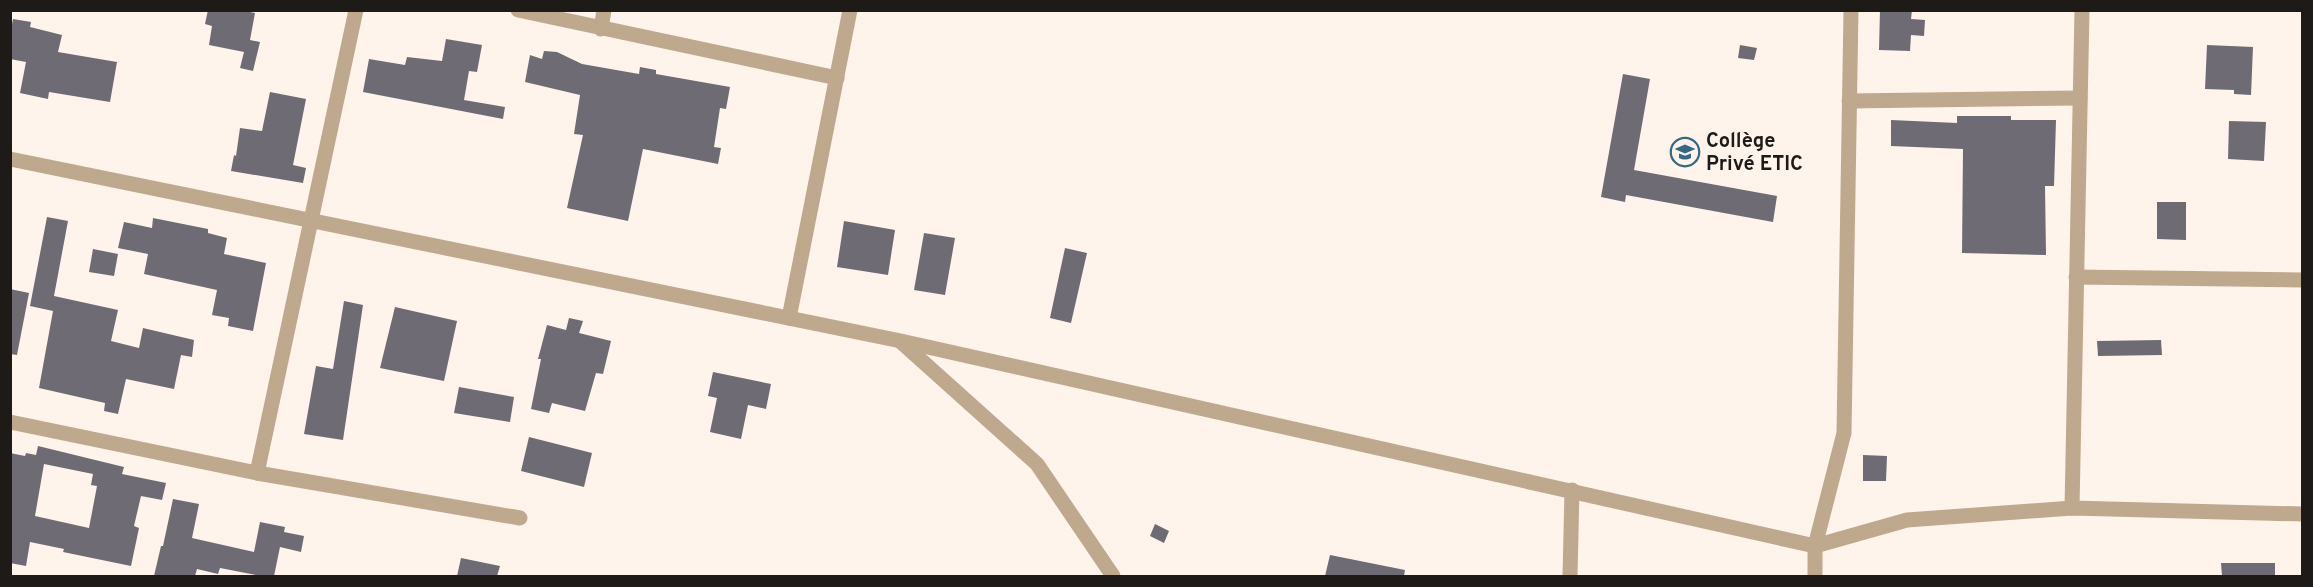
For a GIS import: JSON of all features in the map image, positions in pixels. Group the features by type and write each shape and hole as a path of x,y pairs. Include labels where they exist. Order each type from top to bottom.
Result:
{"street":[{"path":"257,473 356,10"},
{"path":"518,10 837,78"},
{"path":"601,29 604,10"},
{"path":"789,318 850,10"},
{"path":"1815,576 1815,546 1844,433 1851,10"},
{"path":"2072,508 2082,10"},
{"path":"1849,101 2080,99"},
{"path":"10,159 901,341 1815,546 1908,520 2072,508 2302,513"},
{"path":"2076,277 2302,280"},
{"path":"901,341 1037,464 1113,576"},
{"path":"10,422 257,473 520,518"},
{"path":"1570,576 1572,490"}],"building":[{"path":"208,10 240,10 255,13 250,40 260,42 253,71 240,68 244,52 209,45 212,26 205,24"},
{"path":"1880,10 1912,10 1911,19 1925,20 1924,36 1911,35 1910,51 1879,50"},
{"path":"13,19 31,22 30,27 62,35 58,52 117,62 110,102 49,92 48,99 20,93 26,62 10,59 10,34"},
{"path":"446,39 482,45 477,72 469,71 464,100 505,107 503,119 363,92 369,59 405,65 407,57 442,61"},
{"path":"1740,45 1757,48 1754,60 1738,58"},
{"path":"2207,45 2253,47 2251,95 2234,94 2234,90 2205,89"},
{"path":"544,51 557,52 582,64 639,74 640,67 656,70 656,74 730,87 726,109 720,108 714,147 721,148 718,164 643,149 628,221 567,208 583,135 574,134 580,95 525,82 530,55 542,59"},
{"path":"1623,74 1650,79 1634,170 1777,196 1773,222 1626,195 1625,202 1601,197"},
{"path":"270,92 306,99 293,165 306,168 303,183 231,171 234,155 236,156 240,128 262,131"},
{"path":"1957,116 2011,116 2011,120 2056,120 2054,186 2045,186 2046,255 1962,253 1963,149 1891,146 1891,120 1957,123"},
{"path":"2229,121 2266,122 2264,161 2228,159"},
{"path":"2157,202 2186,202 2186,240 2157,239"},
{"path":"47,217 68,221 54,296 118,310 111,341 139,348 143,328 194,340 192,357 181,355 174,389 126,379 118,414 104,411 105,403 39,388 53,311 30,306"},
{"path":"153,218 208,229 208,233 227,238 224,254 266,263 253,331 228,326 229,318 212,315 217,290 144,274 148,254 118,248 124,222 152,228"},
{"path":"844,221 895,230 888,275 837,267"},
{"path":"924,233 955,238 945,295 914,290"},
{"path":"1065,248 1087,253 1071,323 1050,318"},
{"path":"93,249 118,254 114,276 89,272"},
{"path":"10,289 29,293 17,355 10,354"},
{"path":"344,301 363,305 343,440 304,434 316,366 333,369"},
{"path":"395,307 457,321 444,381 380,368"},
{"path":"569,318 583,321 579,333 611,341 603,374 596,373 585,411 552,403 549,413 531,409 541,359 538,359 547,325 566,330"},
{"path":"2161,340 2162,355 2098,356 2097,341"},
{"path":"713,372 771,384 766,409 748,405 741,439 710,432 717,398 708,396"},
{"path":"459,387 514,397 510,422 454,413"},
{"path":"529,437 592,453 584,487 521,471"},
{"path":"38,446 124,467 122,474 166,483 162,500 141,496 134,526 139,528 131,566 63,552 64,549 30,542 26,566 10,563 10,453 25,456 26,453 36,455","holes":["44,464 93,474 91,485 97,486 89,528 35,516"]},
{"path":"1863,455 1887,456 1886,481 1863,481"},
{"path":"173,499 199,504 192,538 254,552 260,522 285,527 284,532 304,536 301,552 280,547 274,576 261,576 220,568 218,574 197,569 195,576 154,576"},
{"path":"1155,524 1169,531 1164,543 1150,536"},
{"path":"1330,555 1405,570 1404,576 1325,576"},
{"path":"461,558 500,566 497,576 457,576"},
{"path":"2221,563 2275,563 2275,576 2222,576"}],"place":[{"name":"Collège Privé ETIC","path":"1685,152"}]}
